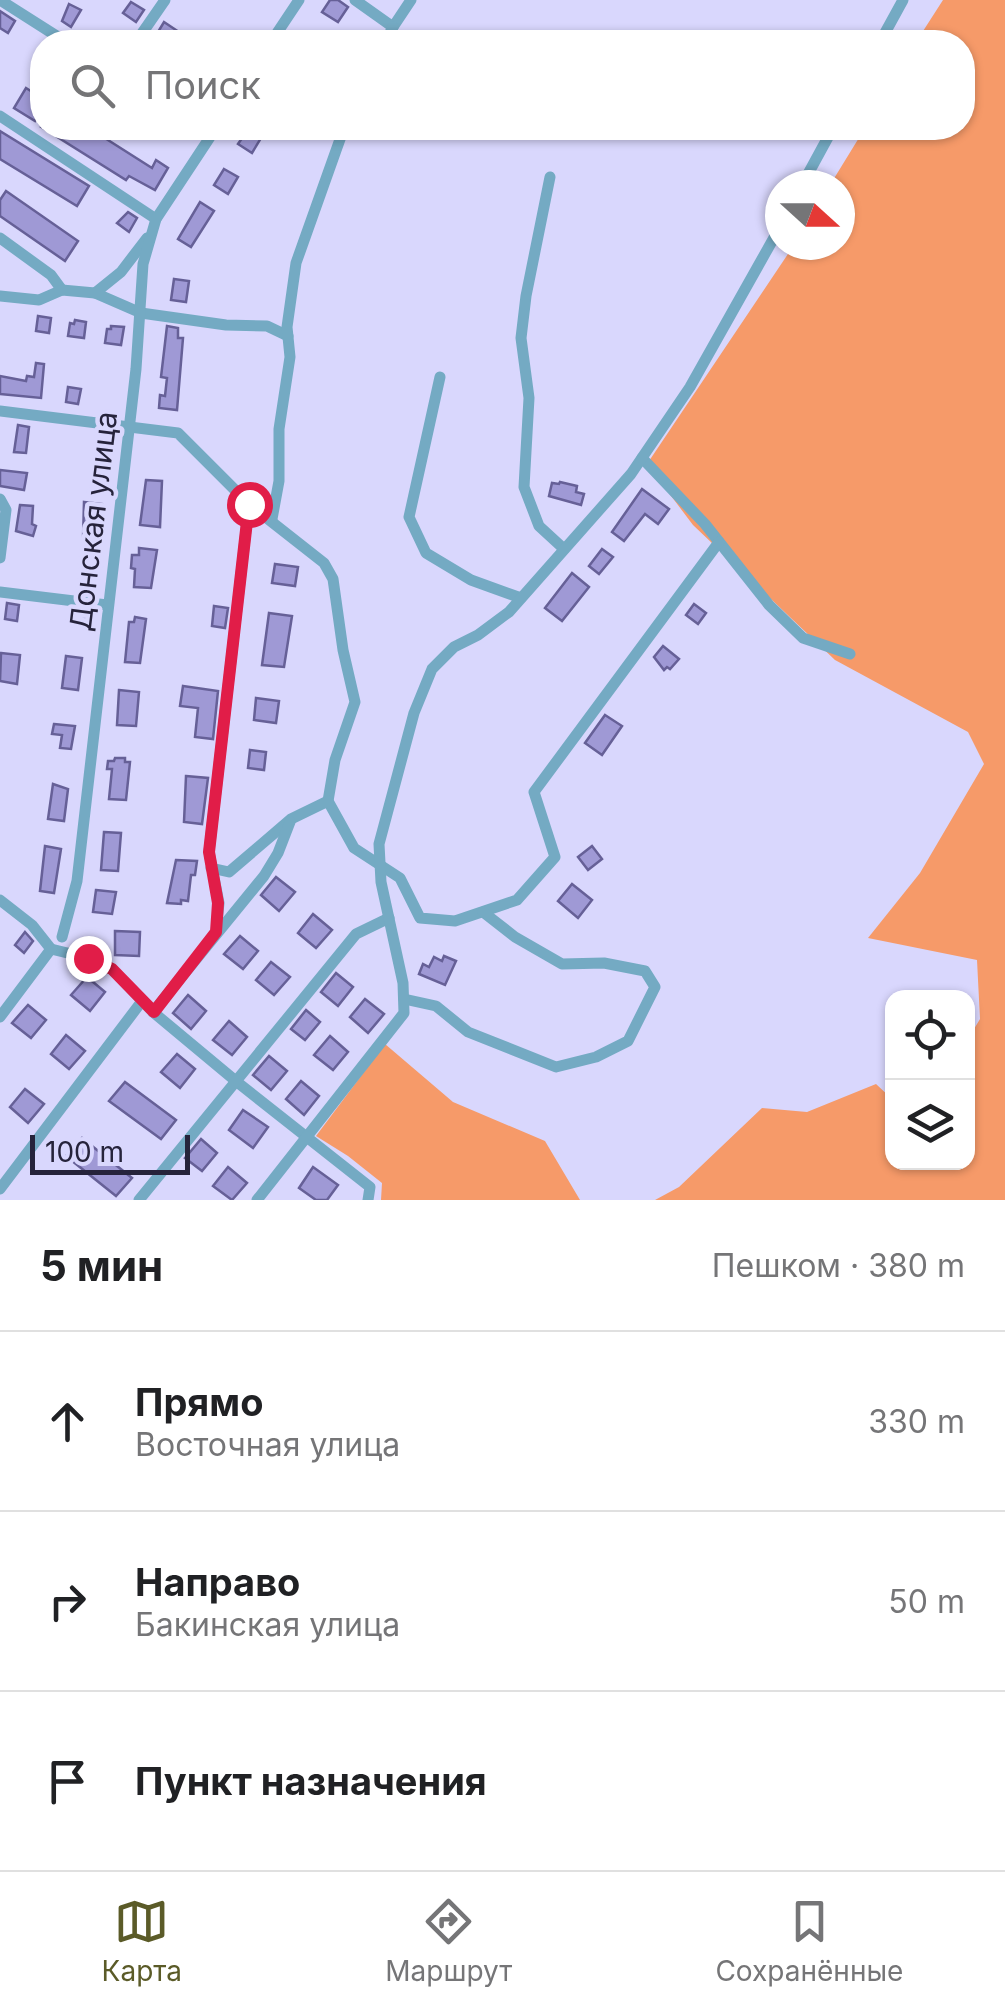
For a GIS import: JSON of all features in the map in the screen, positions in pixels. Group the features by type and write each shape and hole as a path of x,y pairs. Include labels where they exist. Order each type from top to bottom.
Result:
{"street":[{"path":"0,0 47,30"},
{"path":"145,30 166,0"},
{"path":"279,30 299,0"},
{"path":"355,0 394,28 411,0"},
{"path":"887,30 903,0"},
{"path":"0,116 30,137"},
{"path":"34,140 155,224 121,272 95,293"},
{"name":"Донская улица","path":"62,937 77,880 129,428 143,264 155,224 208,140"},
{"path":"272,519 279,481 279,429 290,357 288,336 296,263 340,140"},
{"path":"810,170 826,140"},
{"path":"550,176 526,296 522,338 529,398 524,487 539,526 564,549"},
{"path":"0,238 51,274 62,290"},
{"path":"257,1200 404,1013 379,844 414,713 432,669 454,647 494,626 642,458 690,387 765,253"},
{"path":"0,296 39,300 62,290 95,293 141,313 226,325 267,326 288,336"},
{"path":"440,377 409,517 426,553 471,580 521,598"},
{"path":"0,412 178,433 249,504 324,563 333,579 354,702 335,760 328,801 354,848 400,878 420,918 455,922 517,900 555,857 534,792 719,542"},
{"path":"642,458 719,542 769,606 803,638 850,654"},
{"path":"0,499 6,510 0,558"},
{"path":"216,932 218,903 209,852 249,504"},
{"path":"0,592 107,605"},
{"path":"218,903 229,872 291,820 328,801"},
{"path":"154,1012 264,876 291,820"},
{"path":"212,868 229,872"},
{"path":"0,900 32,925 51,949 112,969 154,1012 370,1188 368,1200"},
{"path":"404,999 436,1006 468,1032 556,1067 596,1057 628,1041 655,987 645,972 604,963 562,964 515,937 483,912"},
{"path":"139,1200 356,934 389,918"},
{"path":"32,925 62,937 65,952"},
{"path":"0,1017 51,949"},
{"path":"0,1189 142,1001"}],"shaded area":[{"path":"943,0 1005,0 1005,1200 655,1200 679,1187 762,1108 807,1112 876,1084 885,1092 885,1170 975,1170 975,1027 980,1019 977,960 868,938 920,873 984,764 968,732 835,660 693,525 647,464 784,260 855,260 855,170 839,170 858,140 975,140 975,30 924,30"},
{"path":"385,1044 453,1102 545,1141 580,1200 381,1200 382,1183 316,1136"}],"building":[{"path":"330,0 348,7 338,22 322,12"},
{"path":"131,2 144,10 136,22 123,13"},
{"path":"69,4 81,10 71,27 62,21"},
{"path":"0,11 15,21 8,33 0,28"},
{"path":"164,22 176,30 159,30"},
{"path":"26,88 30,90 30,118 14,108"},
{"path":"0,131 89,186 77,206 0,159"},
{"path":"62,140 108,140 152,168 156,160 168,168 155,190 129,176 126,180"},
{"path":"241,140 260,140 252,153 238,144"},
{"path":"224,169 238,177 228,194 214,185"},
{"path":"6,191 78,241 65,261 0,216 0,200"},
{"path":"200,202 214,211 191,247 178,239"},
{"path":"128,212 137,218 129,232 117,223"},
{"path":"174,279 189,281 186,302 171,300"},
{"path":"38,316 51,318 49,333 36,331"},
{"path":"86,322 84,338 68,336 70,323"},
{"path":"111,326 124,327 121,345 105,343"},
{"path":"167,326 178,328 178,338 183,338 177,410 159,408 167,378 161,377"},
{"path":"36,363 44,364 41,398 0,394 0,376 26,381 27,376 34,377"},
{"path":"68,387 81,389 78,404 66,402"},
{"path":"18,425 29,427 26,453 14,452"},
{"path":"99,436 110,438 109,455 97,453"},
{"path":"0,470 27,473 24,490 0,486"},
{"path":"146,480 162,481 160,527 140,525"},
{"path":"552,483 577,486 576,492 584,494 581,505 549,496"},
{"path":"642,489 669,509 658,524 645,514 624,541 612,532"},
{"path":"84,502 102,504 97,540 83,539"},
{"path":"20,505 33,506 33,536 16,531"},
{"path":"139,548 157,550 151,588 134,587 132,555 139,555"},
{"path":"602,549 613,557 599,574 589,566"},
{"path":"275,564 298,567 295,586 272,583"},
{"path":"82,572 94,574 92,591 79,589"},
{"path":"572,573 589,587 562,621 545,608"},
{"path":"7,603 19,605 17,621 5,619"},
{"path":"694,604 706,613 698,624 686,615"},
{"path":"214,606 228,608 225,628 212,626"},
{"path":"72,611 87,613 85,625 71,624"},
{"path":"269,613 292,616 284,667 262,665"},
{"path":"135,617 146,619 140,663 125,662 129,622 134,622"},
{"path":"663,646 679,659 670,669 664,670 654,657"},
{"path":"1,653 20,655 17,684 0,681"},
{"path":"66,656 82,658 78,690 62,688"},
{"path":"183,686 218,691 213,739 195,737 198,708 180,706"},
{"path":"119,690 139,692 136,726 117,725"},
{"path":"256,698 279,701 276,723 254,720"},
{"path":"605,715 622,726 602,755 585,743"},
{"path":"54,724 75,726 71,749 60,748 62,735 52,734"},
{"path":"250,750 266,752 264,770 248,768"},
{"path":"115,758 130,762 126,800 109,799 112,769 107,769 108,761"},
{"path":"186,776 208,778 202,824 184,822"},
{"path":"53,784 68,789 64,821 48,819"},
{"path":"104,832 121,833 118,871 101,870"},
{"path":"45,846 61,849 54,893 40,891"},
{"path":"592,846 602,859 588,870 578,857"},
{"path":"176,860 197,861 188,901 181,900 181,904 167,903"},
{"path":"276,877 295,892 279,911 261,895"},
{"path":"572,884 592,900 578,918 558,901"},
{"path":"96,890 116,892 112,914 93,912"},
{"path":"313,914 332,930 316,948 298,933"},
{"path":"115,931 140,932 139,956 115,955"},
{"path":"25,932 33,941 24,953 15,945"},
{"path":"240,936 258,951 243,969 224,954"},
{"path":"444,956 456,961 445,985 419,974 423,964 429,967 434,957 442,961"},
{"path":"271,962 290,977 274,995 256,980"},
{"path":"336,973 353,987 338,1006 321,992"},
{"path":"87,977 105,992 90,1011 71,995"},
{"path":"188,995 206,1011 191,1029 173,1013"},
{"path":"365,999 384,1014 368,1033 350,1017"},
{"path":"28,1005 46,1020 31,1038 12,1023"},
{"path":"306,1010 320,1022 305,1040 291,1029"},
{"path":"229,1021 247,1037 232,1055 213,1040"},
{"path":"66,1035 85,1051 69,1069 51,1054"},
{"path":"330,1036 348,1052 333,1070 314,1055"},
{"path":"177,1054 195,1069 180,1088 161,1072"},
{"path":"269,1056 287,1071 271,1090 253,1075"},
{"path":"301,1081 319,1096 304,1115 286,1099"},
{"path":"125,1082 176,1120 161,1139 109,1101"},
{"path":"25,1089 44,1104 28,1123 10,1107"},
{"path":"243,1110 268,1127 253,1148 229,1130"},
{"path":"82,1138 132,1178 116,1196 66,1156"},
{"path":"201,1139 217,1153 202,1171 185,1158"},
{"path":"228,1167 247,1183 232,1200 213,1186"},
{"path":"313,1167 338,1185 327,1200 316,1200 299,1188"}],"route":[{"path":"88,958 112,969 154,1012 216,932 218,903 209,852 249,504"}]}
